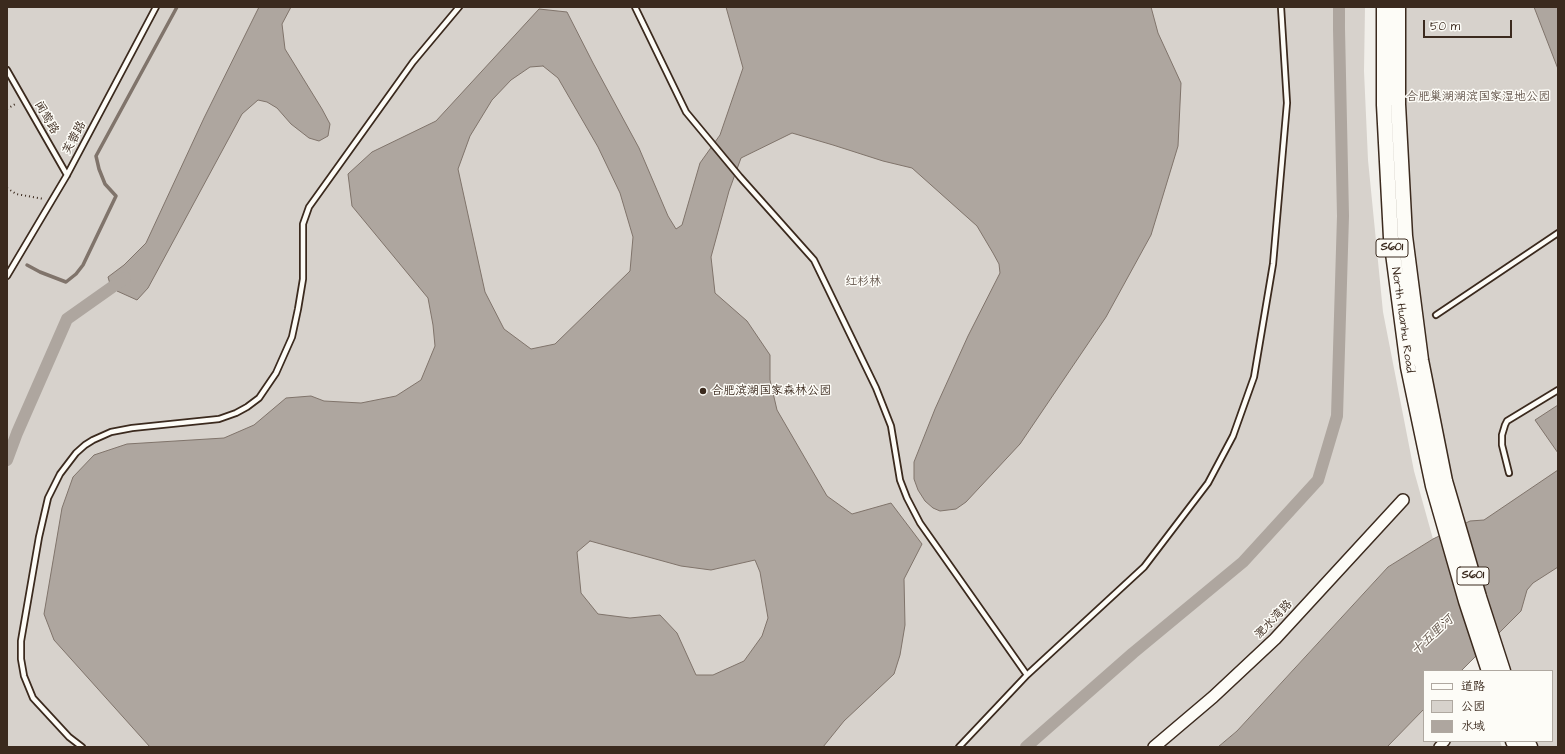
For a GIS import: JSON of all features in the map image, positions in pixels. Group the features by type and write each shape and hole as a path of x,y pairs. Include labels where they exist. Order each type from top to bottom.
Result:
{"main road":[{"name":"North Huanhu Road","path":"1384,7 1384,105 1391,238 1408,367 1439,484"},
{"name":"North Huanhu Road","path":"1398,7 1398,104 1405,236 1439,484"},
{"name":"S601","path":"1439,484 1466,601 1489,670"},
{"name":"S601","path":"1439,484 1479,597 1503,670"}],"street":[{"name":"淝水湾路","path":"1154,747 1213,697 1275,639 1403,500"}],"lane":[{"name":"芙蓉路","path":"7,276 67,175 156,7"},
{"path":"82,747 69,737 33,698 24,676 21,659 21,641 39,537 48,498 60,474 76,453 85,445 111,432 132,428 219,419 236,413 259,398 276,373 292,337 303,279 303,224 309,207 413,62 459,7"},
{"path":"635,7 686,112 740,177 814,260 876,388 891,426 900,480 907,498 920,523 1027,675"},
{"path":"959,747 1027,675 1144,567 1208,483 1233,436 1254,377 1273,264 1287,103 1281,7"},
{"name":"闻莺路","path":"7,70 67,175"},
{"path":"1436,315 1558,233"},
{"path":"1509,473 1502,445 1502,435 1507,421 1558,390"}],"path":[{"path":"7,109 23,99"},
{"path":"7,188 16,194 52,200"}],"green space":[{"name":"合肥滨湖国家森林公园","path":"7,7 1365,7 1364,71 1368,160 1383,312 1414,471 1433,539 1388,567 1237,731 1218,747 7,747"},
{"name":"合肥巢湖湖滨国家湿地公园","path":"1398,7 1558,7 1558,747 1530,747 1528,742 1553,742 1553,670 1503,670 1445,481 1405,236"},
{"path":"1423,710 1423,742 1500,742 1502,747 1387,747"}],"water":[{"path":"259,7 291,7 282,24 285,49 330,124 328,136 319,141 309,138 291,124 277,108 267,102 258,100 242,114 148,288 137,300 117,291 110,284 108,277 124,265 146,243 204,118"},
{"path":"726,7 1151,7 1158,33 1181,83 1178,146 1151,235 1106,317 1020,444 966,502 956,509 940,511 933,508 925,501 918,490 914,479 914,462 935,409 968,336 1000,273 999,264 977,226 912,168 883,161 792,133 741,158 729,191 711,257 715,293 747,321 770,355 770,380 777,410 827,496 852,514 891,503 922,544 904,579 905,625 900,655 894,674 844,721 823,747 150,747 54,640 44,614 62,508 73,477 94,455 127,444 224,438 254,425 286,398 311,396 324,401 361,403 396,396 421,380 435,346 428,298 352,206 348,174 372,152 436,121 539,9 567,12 639,148 668,216 676,229 682,225 700,163 720,135 743,68","holes":["543,66 558,78 598,147 620,193 633,237 630,271 555,344 531,349 504,329 485,292 458,169 470,136 492,100 511,80 530,67","590,541 681,566 711,570 755,560 760,572 768,618 762,636 744,661 713,675 696,675 677,633 660,615 630,618 598,614 581,593 577,552"]},
{"path":"1534,7 1558,7 1558,69"},
{"path":"1558,405 1558,453 1535,420"},
{"name":"十五里河","path":"1558,470 1558,567 1533,583 1527,590 1521,611 1462,670 1423,670 1423,710 1387,747 1218,747 1237,731 1388,567 1433,539 1470,521 1484,520"}],"waterway":[{"path":"27,265 40,272 66,282 76,274 83,265 116,196 105,184 96,156 177,7"},
{"path":"1026,747 1133,653 1243,562 1318,480 1337,416 1343,216 1339,7"},
{"path":"7,460 17,433 67,319 125,278"}],"place":[{"name":"合肥滨湖国家森林公园","path":"703,391"}],"park label":[{"name":"红杉林","path":"863,282"}]}
